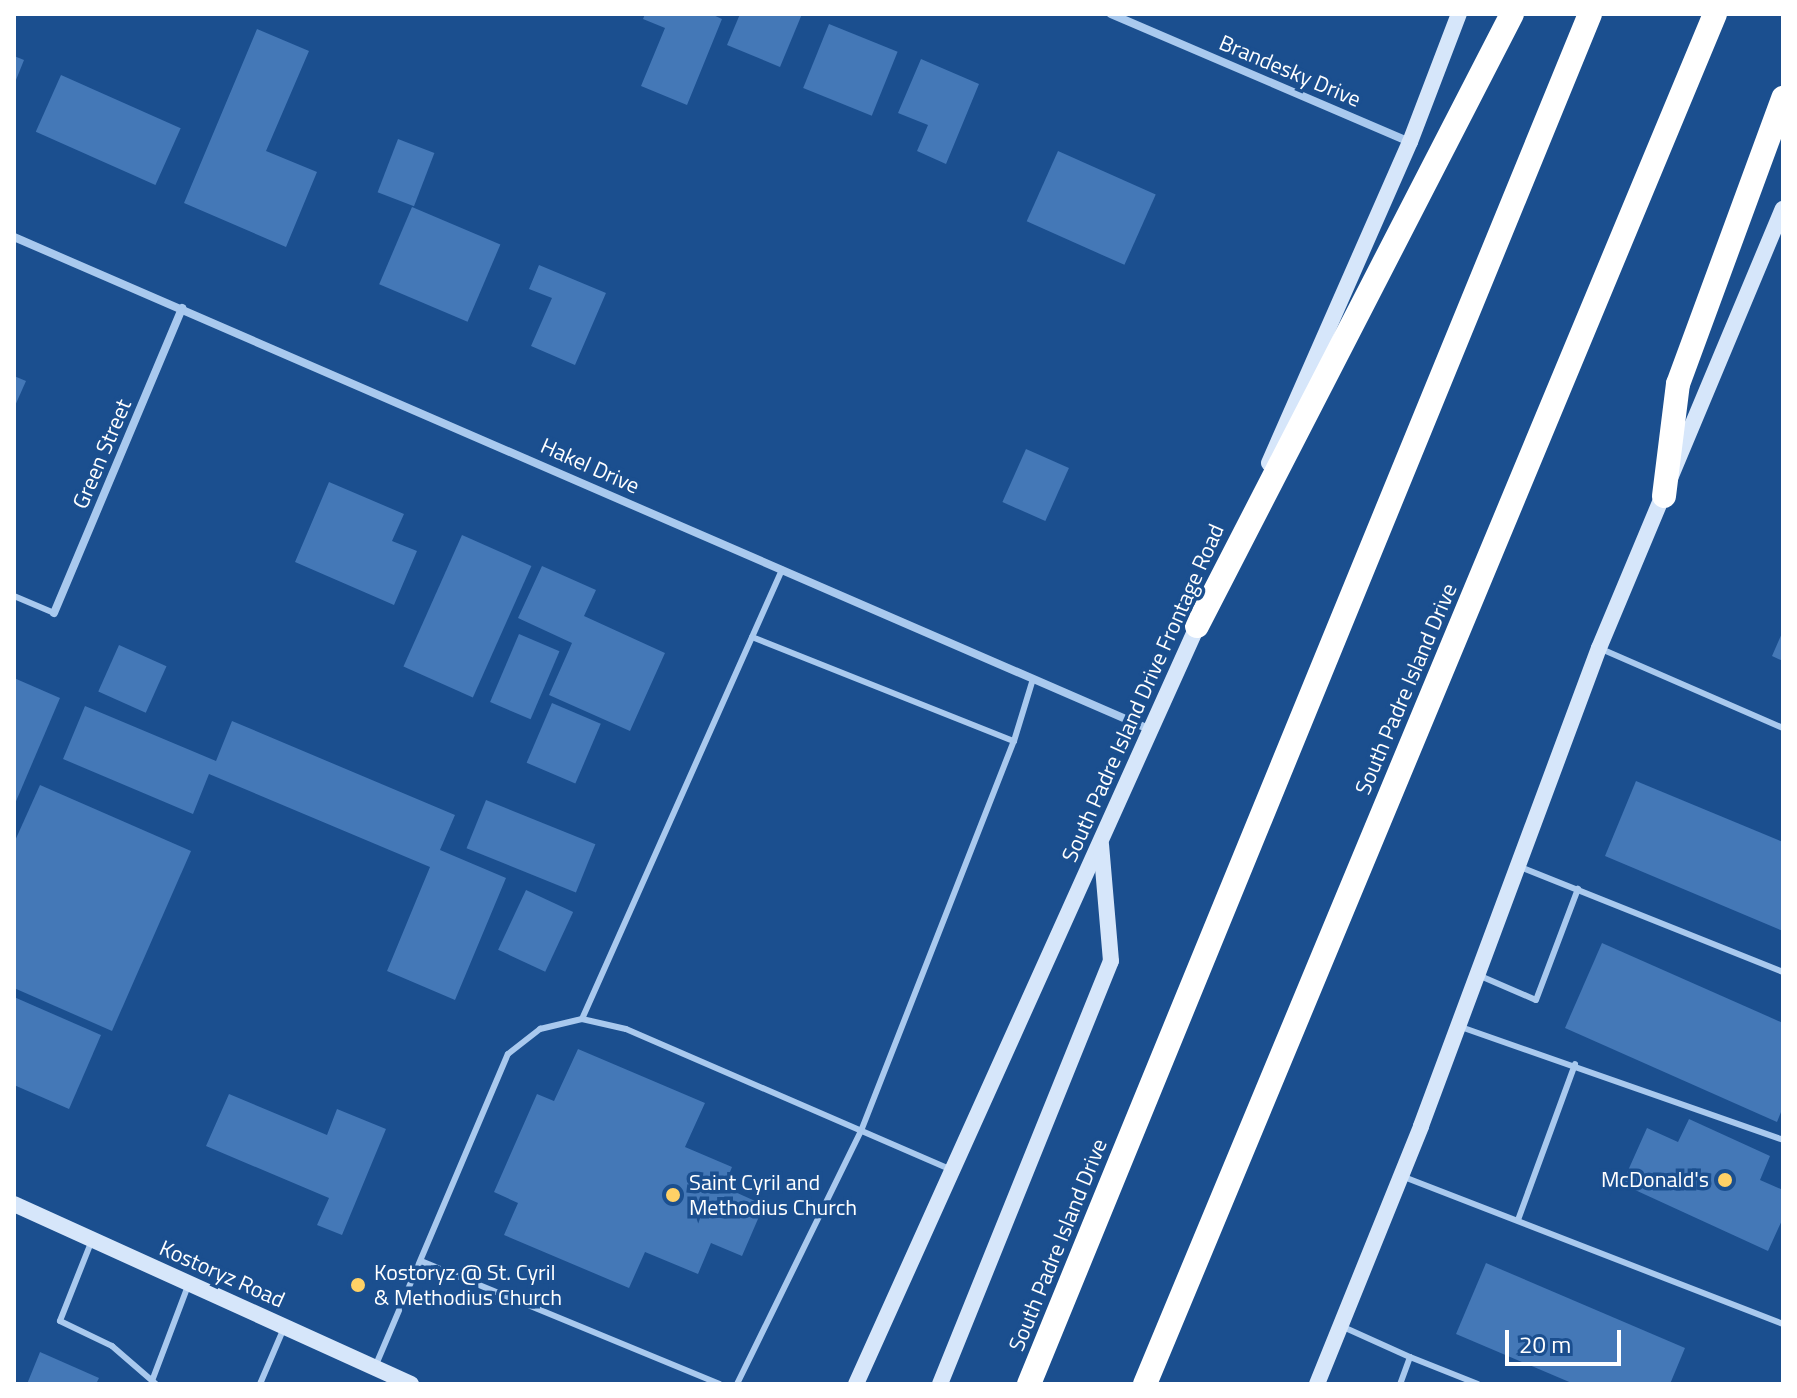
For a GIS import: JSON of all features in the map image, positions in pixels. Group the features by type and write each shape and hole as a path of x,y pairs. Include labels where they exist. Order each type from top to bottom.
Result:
{"highway":[{"path":"1197,626 1512,14"},
{"name":"South Padre Island Drive","path":"1031,1379 1590,14"},
{"name":"South Padre Island Drive","path":"1145,1384 1715,14"},
{"path":"1664,496 1678,384 1783,98"}],"main road":[{"name":"South Padre Island Drive Frontage Road","path":"856,1384 1151,731 1410,142 1459,14"},
{"path":"1317,1384 1401,1175 1515,864 1599,648 1783,209"},
{"path":"940,1384 1111,961 1101,842"},
{"name":"Kostoryz Road","path":"14,1204 411,1384"}],"street":[{"name":"Brandesky Drive","path":"1111,14 1410,142"},
{"name":"Hakel Drive","path":"14,237 1151,731"},
{"name":"Green Street","path":"54,613 182,308"}],"lane":[{"path":"582,1019 782,570"},
{"path":"14,596 54,613"},
{"path":"752,637 1014,741"},
{"path":"1599,648 1783,728"},
{"path":"737,1384 861,1131 1014,741 1033,679"},
{"path":"1515,864 1783,972"},
{"path":"1474,974 1536,1000 1578,889"},
{"path":"375,1367 508,1054 540,1029 582,1019 626,1029 952,1170"},
{"path":"1455,1025 1575,1064 1783,1140"},
{"path":"1518,1220 1575,1064"},
{"path":"1401,1175 1783,1324"},
{"path":"92,1240 60,1321 112,1346 153,1383 189,1283"},
{"path":"421,1261 720,1384"},
{"path":"1341,1326 1478,1384"},
{"path":"260,1384 285,1327"},
{"path":"1400,1384 1410,1357"}],"building":[{"path":"645,14 711,14 722,19 687,105 641,86 665,28 643,19"},
{"path":"740,14 802,14 780,67 727,45"},
{"path":"829,24 898,52 872,116 803,88"},
{"path":"257,29 309,51 266,151 317,172 286,247 184,203"},
{"path":"14,56 24,60 14,85"},
{"path":"921,59 979,84 946,164 917,151 928,125 898,113"},
{"path":"61,75 181,128 155,185 36,132"},
{"path":"398,139 434,153 414,206 378,192"},
{"path":"1058,151 1156,195 1124,265 1027,221"},
{"path":"412,207 500,245 468,322 379,284"},
{"path":"539,265 606,293 575,365 531,346 552,298 529,289"},
{"path":"14,376 26,381 14,408"},
{"path":"1026,449 1069,468 1045,521 1002,502"},
{"path":"329,482 404,514 392,541 417,551 394,605 295,562"},
{"path":"462,535 531,566 473,697 403,667"},
{"path":"542,566 596,590 584,616 665,653 630,731 549,695 572,643 518,618"},
{"path":"1783,631 1783,661 1772,656"},
{"path":"519,634 560,651 531,719 490,702"},
{"path":"119,645 167,666 146,713 98,692"},
{"path":"14,678 60,698 14,806"},
{"path":"552,703 601,724 575,784 527,763"},
{"path":"85,706 216,761 232,721 455,815 440,850 506,878 455,1000 387,971 430,867 209,774 193,814 63,759"},
{"path":"1636,781 1783,842 1783,931 1605,856"},
{"path":"40,785 191,851 112,1031 14,988 14,843"},
{"path":"486,800 595,844 576,892 467,848"},
{"path":"526,890 573,912 545,972 498,950"},
{"path":"1602,943 1783,1023 1783,1107 1777,1122 1565,1028"},
{"path":"14,997 101,1035 69,1109 14,1085"},
{"path":"578,1049 705,1103 685,1147 732,1167 724,1187 764,1205 742,1256 711,1243 698,1274 645,1252 629,1288 504,1235 518,1203 494,1192 537,1094 554,1101"},
{"path":"229,1094 327,1135 337,1109 386,1129 342,1235 317,1225 329,1198 206,1146"},
{"path":"1689,1119 1770,1156 1760,1180 1783,1190 1783,1218 1768,1251 1622,1184 1647,1128 1678,1142"},
{"path":"1486,1263 1685,1348 1670,1384 1574,1384 1456,1334"},
{"path":"40,1352 99,1378 96,1384 27,1384"}],"place":[{"name":"McDonald's","path":"1725,1180"},
{"name":"Saint Cyril and Methodius Church","path":"673,1195"},
{"name":"Kostoryz @ St. Cyril & Methodius Church","path":"358,1285"}]}
